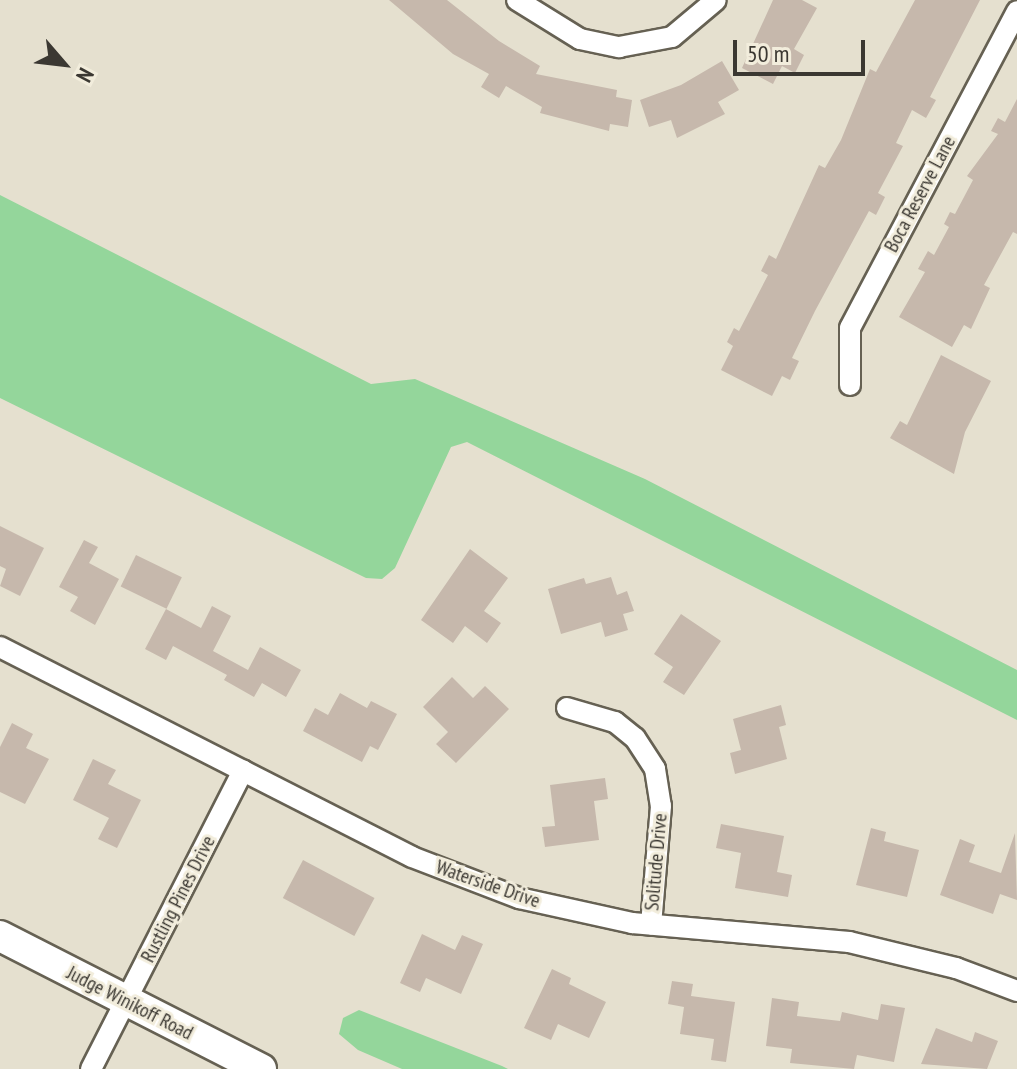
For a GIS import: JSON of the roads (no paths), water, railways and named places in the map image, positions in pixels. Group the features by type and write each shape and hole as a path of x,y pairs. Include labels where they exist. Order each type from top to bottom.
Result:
{"street":[{"path":"517,0 580,39 619,47 672,37 716,0"},
{"name":"Boca Reserve Lane","path":"850,385 850,328 1017,11"},
{"name":"Waterside Drive","path":"0,647 243,771 465,879 575,912 651,925 849,942 956,968 1017,991"},
{"name":"Solitude Drive","path":"567,708 615,722 643,747 655,769 661,806 651,925"},
{"name":"Rustling Pines Drive","path":"91,1069 243,771"},
{"name":"Judge Winikoff Road","path":"0,936 261,1069"}]}
